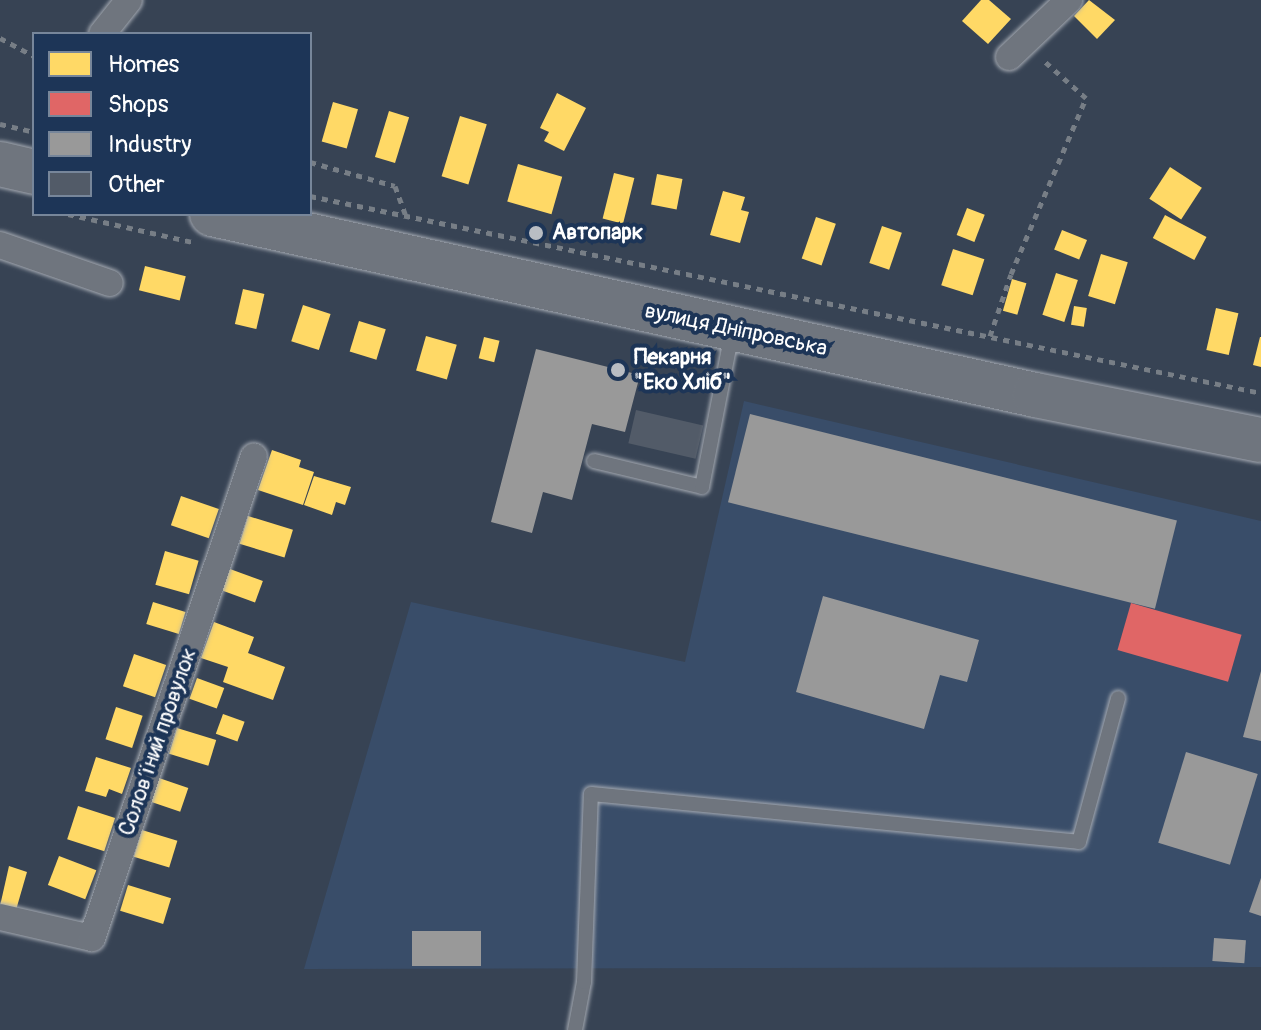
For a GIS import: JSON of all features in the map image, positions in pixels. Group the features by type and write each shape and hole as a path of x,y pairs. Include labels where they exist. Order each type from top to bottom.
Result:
{"highway":[{"path":"0,164 32,172"},
{"name":"вулиця Дніпровська","path":"221,216 733,329 1261,440"}],"street":[{"path":"104,32 129,0"},
{"path":"1017,50 1069,0"},
{"path":"0,245 110,283"},
{"name":"Соловʼїний провулок","path":"0,917 92,938 254,456"}],"lane":[{"path":"594,461 702,487 733,329"},
{"path":"575,1030 584,982 591,794 1079,842 1118,698"}],"path":[{"path":"0,38 32,55"},
{"path":"990,336 1011,274 1086,98 1017,50"},
{"path":"0,124 32,132"},
{"path":"312,163 395,186 405,214"},
{"path":"312,196 1261,393"}],"shaded area":[{"path":"744,401 1261,521 1261,967 304,969 411,602 685,662"}],"building: Homes":[{"path":"981,0 989,0 1011,19 988,44 962,21"},
{"path":"1089,0 1115,20 1097,39 1074,16"},
{"path":"557,93 586,108 564,151 544,141 549,132 540,128"},
{"path":"333,102 358,109 347,149 322,141"},
{"path":"389,111 409,117 395,163 375,157"},
{"path":"460,116 487,124 468,184 442,176"},
{"path":"518,164 562,177 551,214 507,201"},
{"path":"1170,167 1202,188 1181,220 1149,199"},
{"path":"614,173 634,178 623,224 603,219"},
{"path":"657,174 683,179 677,209 651,204"},
{"path":"723,191 745,197 741,210 749,212 740,243 710,235"},
{"path":"967,208 985,215 974,242 957,235"},
{"path":"1165,215 1206,237 1194,260 1153,238"},
{"path":"816,217 836,224 822,265 802,259"},
{"path":"882,226 902,233 889,270 869,263"},
{"path":"1062,230 1087,240 1079,260 1054,249"},
{"path":"953,249 984,259 973,295 941,285"},
{"path":"1101,254 1128,262 1115,304 1088,296"},
{"path":"145,266 186,276 180,300 139,290"},
{"path":"1056,273 1078,280 1064,322 1042,315"},
{"path":"1012,279 1026,283 1017,315 1003,311"},
{"path":"243,289 264,294 256,329 235,324"},
{"path":"303,305 331,314 319,350 291,341"},
{"path":"1074,306 1087,308 1084,327 1071,325"},
{"path":"1216,308 1238,313 1229,355 1206,350"},
{"path":"359,321 386,329 376,360 350,352"},
{"path":"426,336 457,345 447,379 416,371"},
{"path":"484,337 500,341 494,362 479,358"},
{"path":"1261,337 1261,367 1253,365"},
{"path":"272,450 301,460 299,467 314,472 303,505 258,490"},
{"path":"314,476 351,487 345,505 336,502 332,515 304,505"},
{"path":"181,496 219,509 209,538 171,525"},
{"path":"248,516 293,530 284,557 240,544"},
{"path":"165,551 199,561 189,594 155,585"},
{"path":"230,569 263,581 255,603 222,591"},
{"path":"153,602 186,612 179,634 146,624"},
{"path":"214,622 254,637 248,653 285,667 273,700 223,682 228,667 201,658"},
{"path":"134,654 166,665 155,697 123,686"},
{"path":"197,678 224,688 217,709 189,699"},
{"path":"116,707 143,716 132,748 105,739"},
{"path":"223,714 245,722 237,742 216,734"},
{"path":"177,728 216,740 208,766 169,754"},
{"path":"96,757 131,768 122,794 109,789 106,797 85,791"},
{"path":"159,778 188,788 180,812 151,802"},
{"path":"78,806 115,818 104,851 67,839"},
{"path":"142,830 177,841 169,868 134,857"},
{"path":"59,856 96,870 85,899 48,885"},
{"path":"9,866 27,872 16,910 0,906"},
{"path":"128,885 171,898 163,924 120,911"}],"building: Shops":[{"path":"1131,603 1242,635 1228,682 1117,650"}],"building: Industry":[{"path":"536,349 640,375 625,432 592,424 572,500 543,492 532,533 491,522"},
{"path":"750,414 1177,520 1155,609 728,502"},
{"path":"823,596 979,640 967,682 940,675 924,729 796,692"},
{"path":"1261,671 1261,741 1243,737"},
{"path":"1186,752 1258,774 1230,865 1158,843"},
{"path":"1261,878 1261,916 1249,912"},
{"path":"412,931 481,931 481,966 412,966"},
{"path":"1214,938 1246,940 1244,963 1212,961"}],"building: Other":[{"path":"636,410 703,426 696,459 628,443"}],"place":[{"name":"Автопарк","path":"536,233"},
{"name":"Пекарня \"Еко Хліб\"","path":"618,370"}]}
